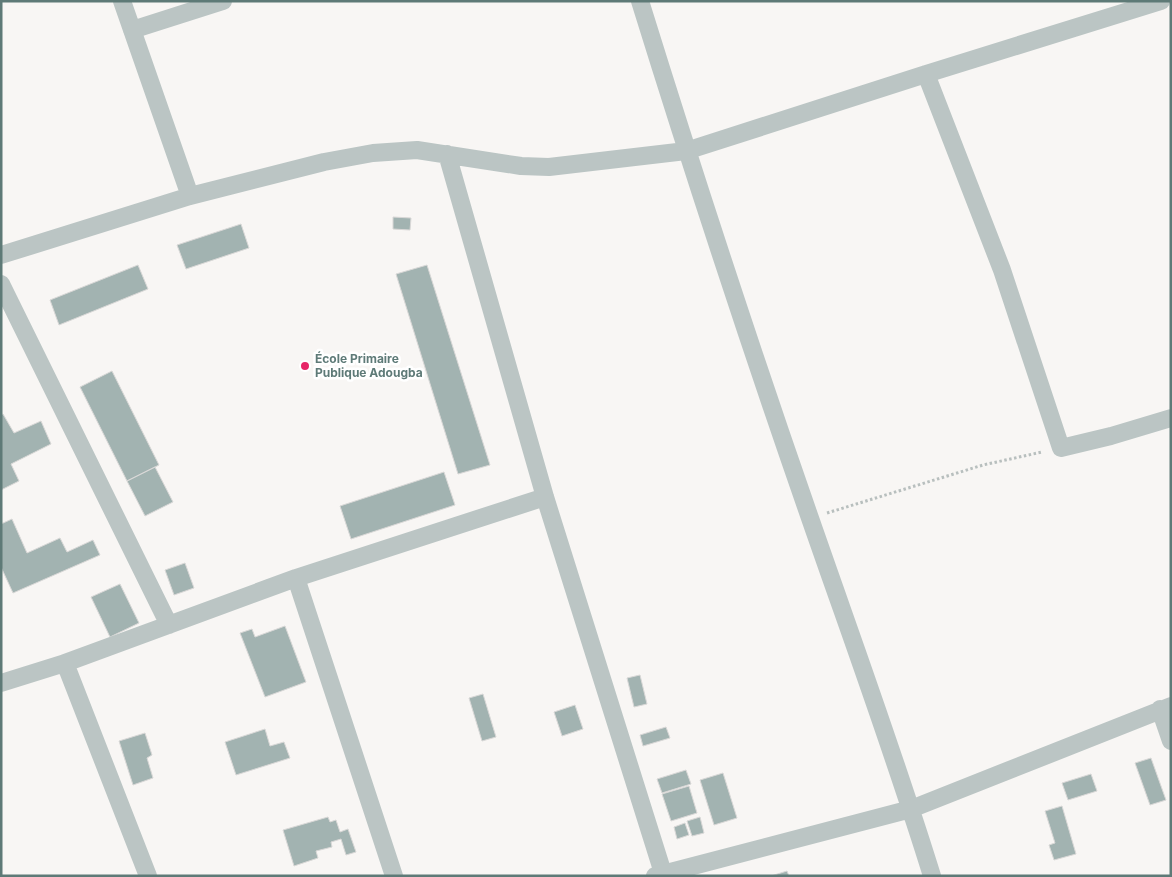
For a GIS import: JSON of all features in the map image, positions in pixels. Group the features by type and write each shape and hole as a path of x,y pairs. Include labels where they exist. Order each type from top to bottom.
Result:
{"street":[{"path":"122,1 190,196"},
{"path":"132,30 223,1"},
{"path":"640,1 686,151 810,518 912,809 932,876"},
{"path":"1,255 190,196 324,162 373,154 417,150 521,166 549,167 686,151 1161,1"},
{"path":"926,74 1002,270 1061,448 1111,436 1171,418"},
{"path":"447,154 545,497 659,875 912,809 1166,708 1171,741"},
{"path":"1,284 169,625"},
{"path":"1,684 65,663 296,578 545,497"},
{"path":"296,578 394,876"},
{"path":"65,663 148,876"}],"path":[{"path":"810,518 984,465 1061,448"}],"building":[{"path":"393,217 411,218 410,230 393,229"},
{"path":"241,224 249,248 186,269 177,245"},
{"path":"138,265 148,289 59,325 50,300"},
{"path":"427,265 490,465 458,474 396,274"},
{"path":"112,371 159,465 127,481 80,387"},
{"path":"3,414 14,433 41,421 51,444 11,464 19,481 1,490 1,415"},
{"path":"155,467 173,502 145,516 127,481"},
{"path":"444,472 455,505 351,539 340,506"},
{"path":"12,519 27,553 60,538 67,552 93,540 100,555 13,593 1,567 1,524"},
{"path":"185,563 194,588 174,595 165,570"},
{"path":"120,584 139,623 110,637 91,597"},
{"path":"285,626 306,682 265,697 240,633 252,629 255,637"},
{"path":"640,675 647,704 634,707 627,678"},
{"path":"483,694 496,737 482,741 469,698"},
{"path":"575,705 583,729 562,736 554,712"},
{"path":"666,727 670,738 643,746 640,735"},
{"path":"265,729 270,746 284,742 290,758 236,775 225,742"},
{"path":"145,733 152,755 147,758 153,778 133,785 119,741"},
{"path":"1151,758 1166,800 1150,805 1135,763"},
{"path":"686,770 691,784 662,793 657,779"},
{"path":"723,773 737,818 714,825 700,780"},
{"path":"1091,774 1097,791 1068,800 1062,783"},
{"path":"689,786 697,813 671,821 662,794"},
{"path":"1062,806 1076,854 1054,860 1049,845 1055,843 1045,811"},
{"path":"328,817 330,822 336,820 340,832 348,829 356,852 346,855 341,839 331,842 332,847 316,851 318,858 294,866 283,830"},
{"path":"700,817 704,833 692,836 687,821"},
{"path":"685,823 689,835 677,839 674,827"},
{"path":"787,871 789,876 771,876"}],"place":[{"name":"École Primaire Publique Adougba","path":"305,366"}]}
